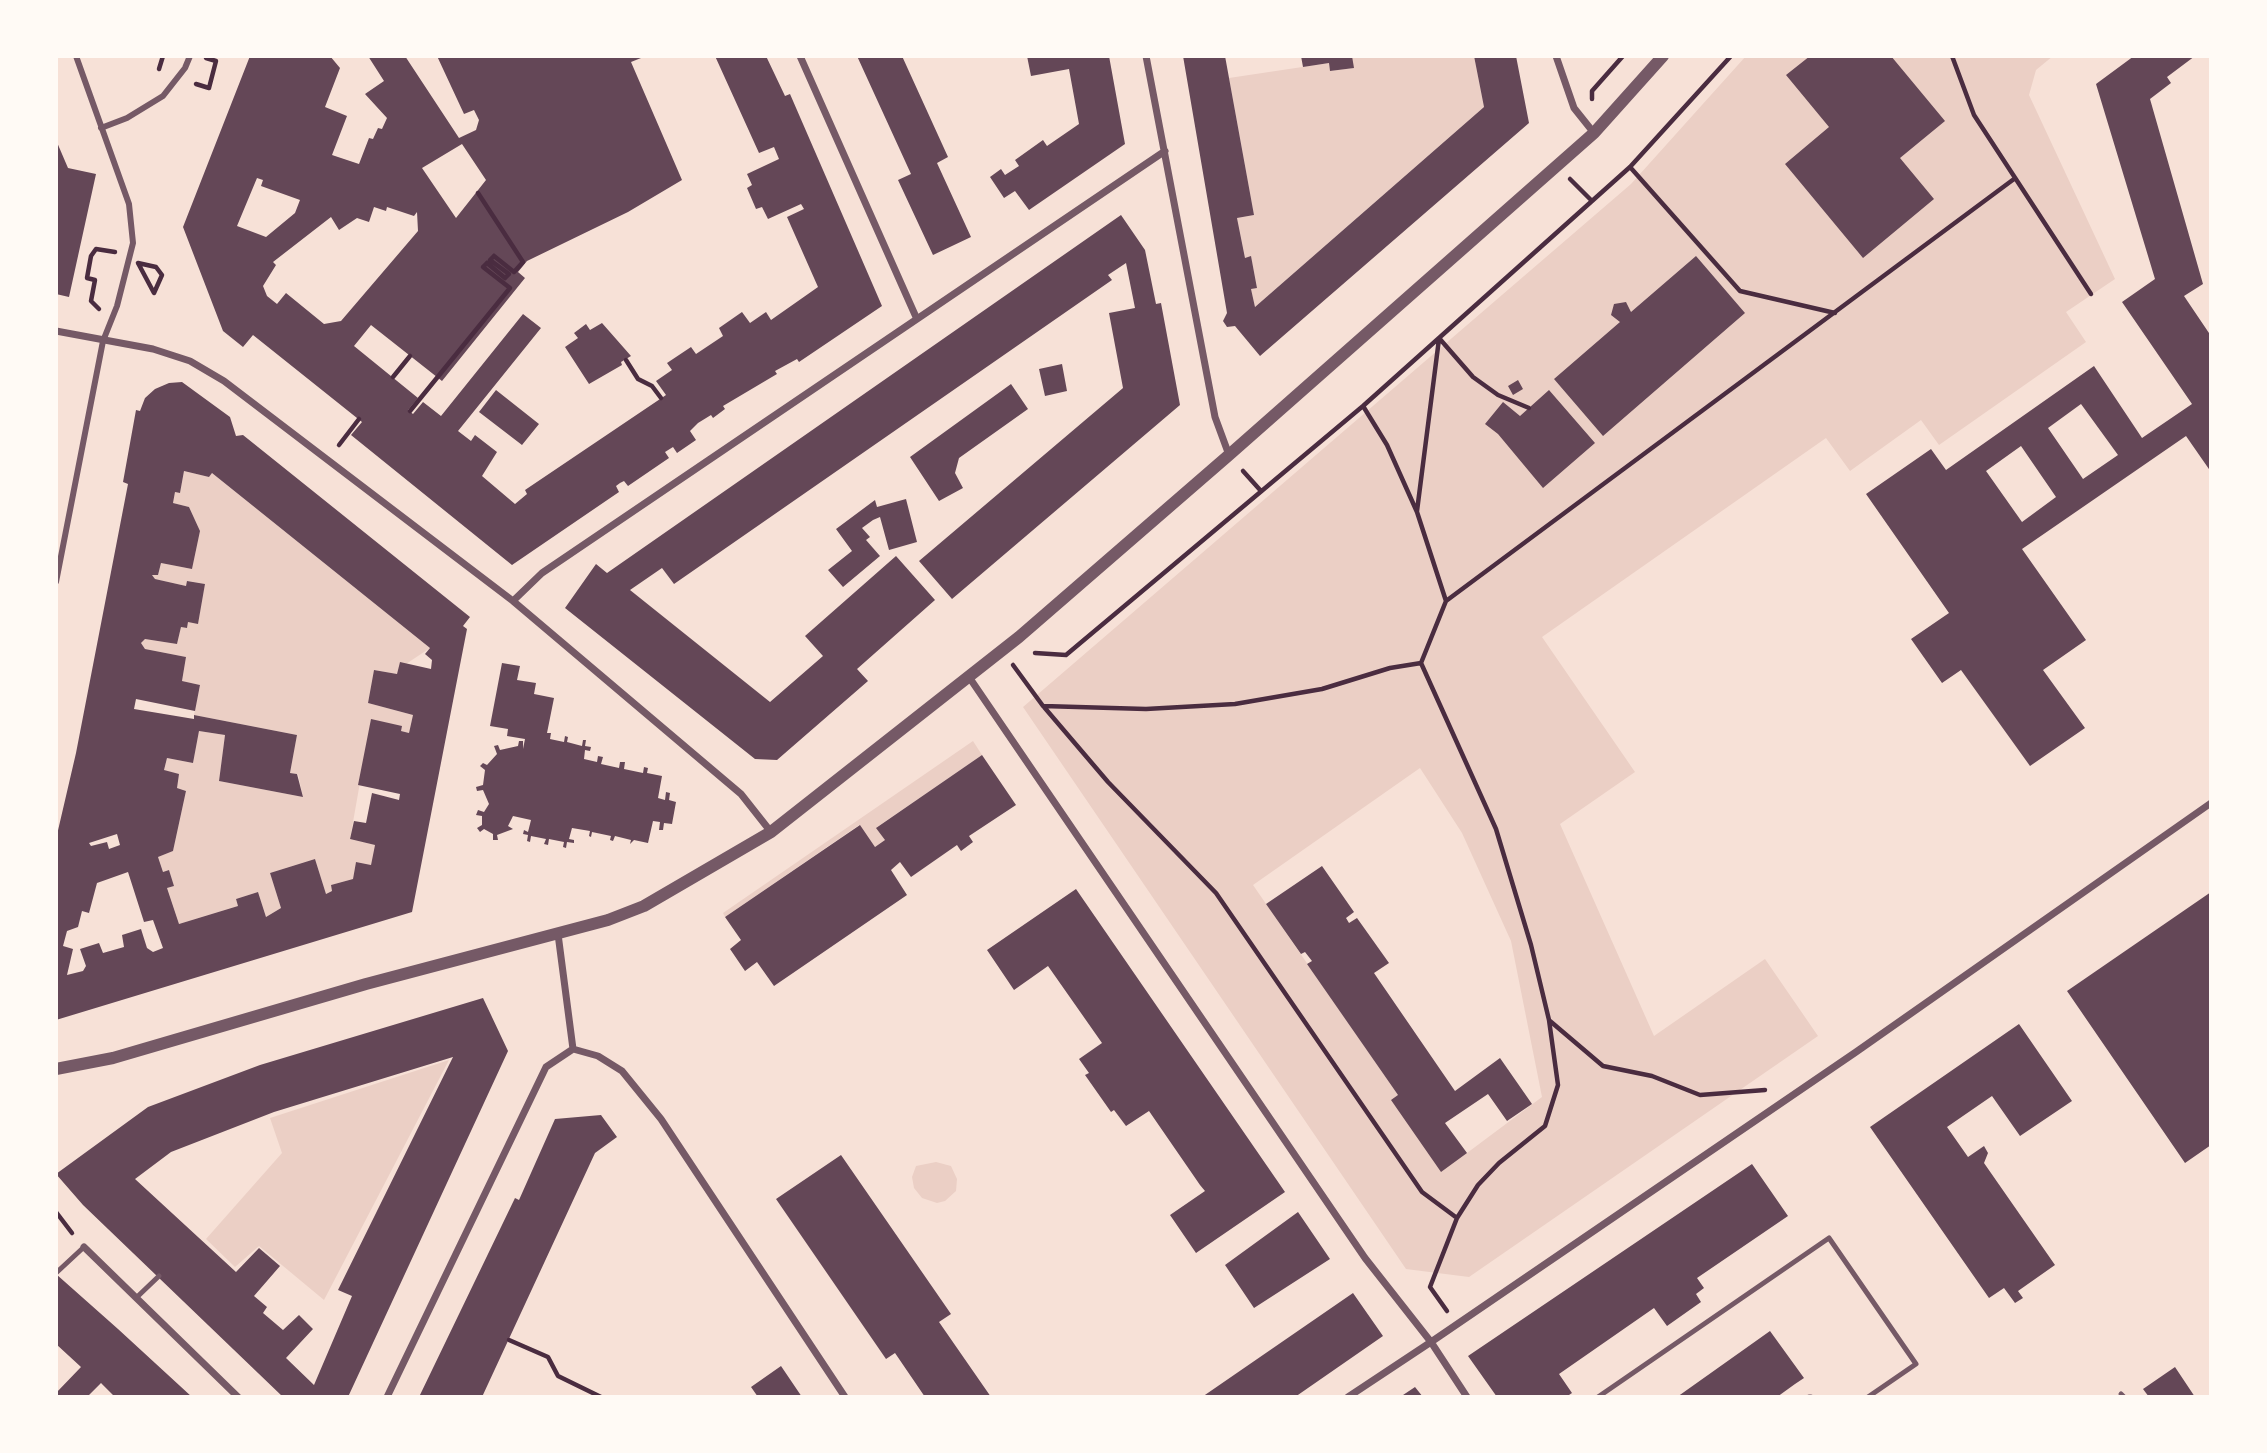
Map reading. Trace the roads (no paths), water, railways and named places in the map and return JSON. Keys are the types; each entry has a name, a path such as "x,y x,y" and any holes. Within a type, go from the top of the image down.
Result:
{"street":[{"path":"56,582 103,341 113,316 133,243 129,204 76,56"},
{"path":"101,128 127,118 163,96 186,68 190,56"},
{"path":"800,56 916,317"},
{"path":"1146,56 1215,417 1229,455"},
{"path":"1556,56 1574,108 1594,133"},
{"path":"56,1069 113,1058 366,984 558,934 644,906 771,832 1002,650 1229,455 1594,133 1663,56"},
{"path":"513,601 542,573 916,317 1165,151"},
{"path":"56,331 153,349 190,361 224,381 513,601 741,794 771,832"},
{"path":"969,677 1365,1258 1431,1342 1467,1397"},
{"path":"1348,1397 1458,1326 2211,803"},
{"path":"558,934 573,1049"},
{"path":"387,1397 546,1067 573,1049 598,1055 622,1071 661,1119 845,1397"},
{"path":"84,1248 238,1397"}],"lane":[{"path":"1598,1397 1829,1238 1916,1364 1868,1397"},
{"path":"56,1273 84,1248"},
{"path":"136,1298 159,1276"}]}
